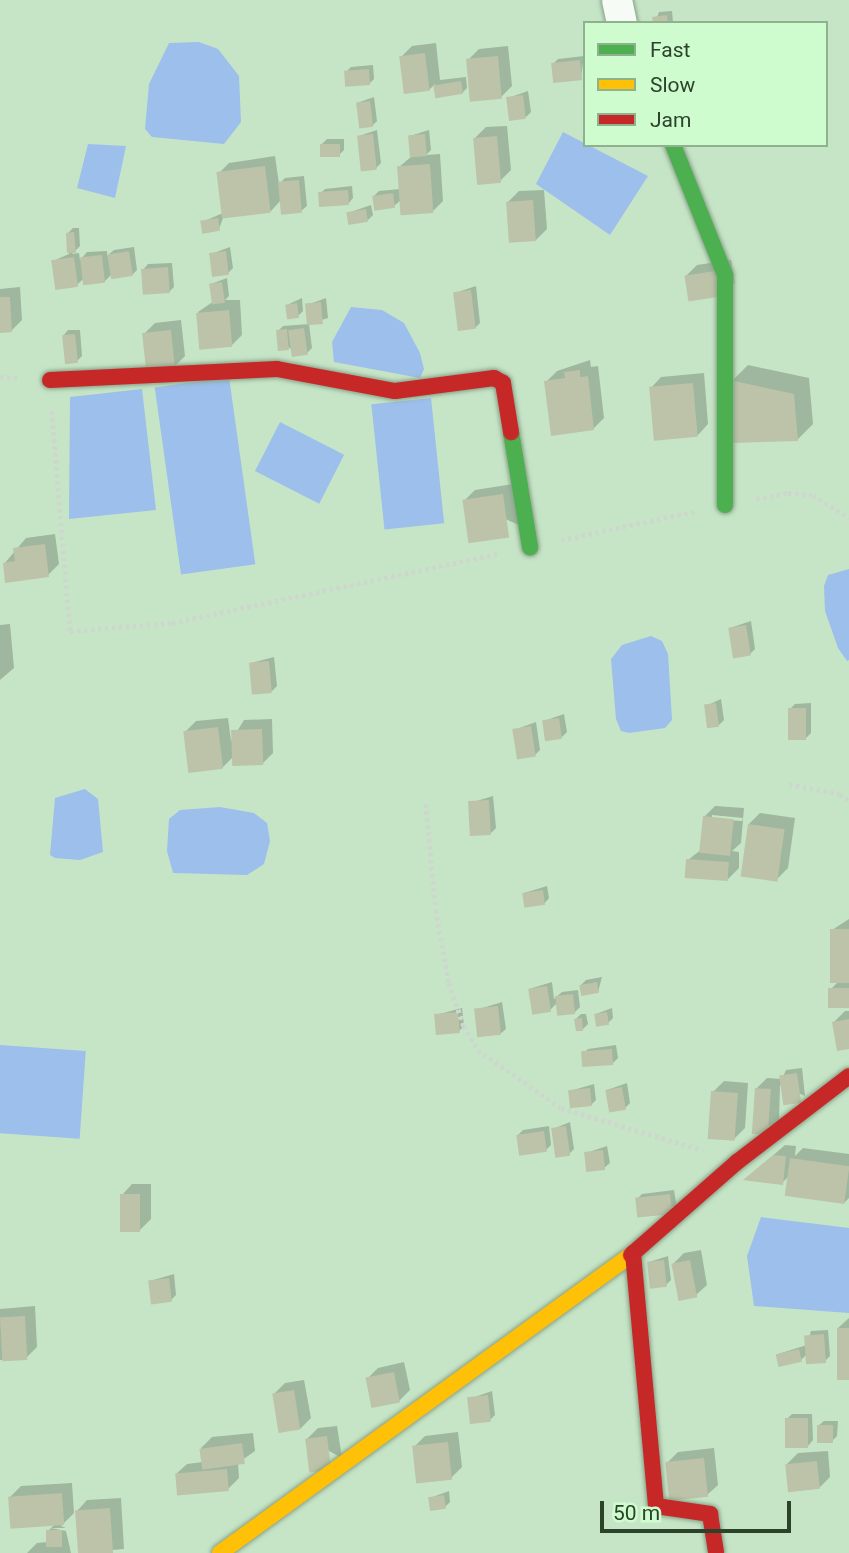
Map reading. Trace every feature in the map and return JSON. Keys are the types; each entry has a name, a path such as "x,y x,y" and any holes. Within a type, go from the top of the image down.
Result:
{"street":[{"path":"617,0 622,21"},
{"path":"674,147 725,275 725,505"},
{"path":"50,380 277,369 395,391 494,378 503,383 530,547"},
{"path":"220,1553 633,1253 737,1162 849,1076"},
{"path":"633,1253 656,1506 710,1514 716,1553"}],"path":[{"path":"0,377 50,380 70,631 172,623 788,493 813,495 849,518"},
{"path":"789,784 840,794 849,801"},
{"path":"426,804 436,910 449,983 464,1026 478,1050 561,1108 737,1162"}],"water":[{"path":"199,42 218,49 239,76 241,122 224,144 152,137 145,129 149,84 169,43"},
{"path":"563,132 583,142 583,147 592,147 648,176 610,235 536,184"},
{"path":"88,144 126,146 115,198 77,188"},
{"path":"351,307 382,310 404,323 420,353 424,369 420,378 334,362 332,342"},
{"path":"229,377 255,564 181,575 155,387"},
{"path":"142,389 156,510 69,519 70,397"},
{"path":"431,398 444,523 384,530 371,404"},
{"path":"280,422 344,455 319,504 255,471"},
{"path":"849,569 847,661 838,648 825,611 824,586 828,575"},
{"path":"651,636 662,641 668,654 672,720 665,728 629,733 621,731 616,719 611,659 622,645"},
{"path":"85,789 98,799 103,852 80,860 55,858 50,855 55,798"},
{"path":"220,807 254,813 267,823 270,841 264,864 247,875 173,873 167,851 169,819 180,810"},
{"path":"0,1045 86,1051 80,1139 0,1133"},
{"path":"761,1217 849,1228 849,1313 754,1306 747,1256"}],"building":[{"path":"667,15 668,21 653,21 652,17"},
{"path":"425,53 430,91 404,94 399,56"},
{"path":"498,56 502,99 470,102 466,59"},
{"path":"580,60 582,80 553,83 551,63"},
{"path":"369,69 370,85 345,87 344,71"},
{"path":"461,81 463,94 435,98 433,85"},
{"path":"523,95 526,119 509,121 506,97"},
{"path":"370,101 373,127 359,129 356,103"},
{"path":"373,134 377,170 361,171 357,136"},
{"path":"425,134 427,156 410,157 408,135"},
{"path":"497,136 501,183 477,185 473,138"},
{"path":"320,144 340,144 340,157 320,157"},
{"path":"430,164 433,213 400,215 397,166"},
{"path":"265,166 271,213 222,219 216,172"},
{"path":"299,180 302,213 281,215 278,182"},
{"path":"348,190 349,205 319,207 318,192"},
{"path":"393,193 395,208 374,211 372,196"},
{"path":"533,200 536,241 509,243 506,202"},
{"path":"366,209 368,222 348,225 346,212"},
{"path":"218,218 220,231 202,234 200,221"},
{"path":"74,232 76,253 67,253 66,233"},
{"path":"129,251 133,276 111,279 107,254"},
{"path":"226,251 229,275 212,277 209,253"},
{"path":"102,255 105,283 83,285 80,257"},
{"path":"74,257 78,287 55,290 51,260"},
{"path":"168,267 170,293 143,295 141,269"},
{"path":"721,270 725,296 689,301 684,276"},
{"path":"222,282 225,303 212,305 209,284"},
{"path":"471,290 476,329 458,331 453,292"},
{"path":"0,297 10,297 12,332 0,333"},
{"path":"321,302 323,324 307,325 305,303"},
{"path":"297,303 299,318 287,320 285,305"},
{"path":"229,310 232,347 199,350 196,313"},
{"path":"304,328 308,355 292,357 288,330"},
{"path":"287,329 289,350 278,351 276,330"},
{"path":"171,330 175,368 146,371 142,333"},
{"path":"75,334 78,363 65,364 62,335"},
{"path":"580,370 580,377 588,376 594,430 551,436 544,381 565,378 564,372"},
{"path":"730,380 794,394 798,441 732,443"},
{"path":"693,383 698,437 654,441 649,387"},
{"path":"503,494 509,538 469,543 462,500"},
{"path":"45,544 49,577 5,583 3,563 15,561 13,548"},
{"path":"746,625 751,656 733,658 728,628"},
{"path":"269,661 272,693 252,695 249,663"},
{"path":"716,703 719,727 707,728 704,704"},
{"path":"788,708 806,708 806,740 788,740"},
{"path":"559,718 562,739 545,741 542,720"},
{"path":"531,726 536,757 517,760 512,729"},
{"path":"218,727 223,769 188,773 183,731"},
{"path":"262,729 263,765 232,766 231,730"},
{"path":"489,800 491,835 470,836 468,801"},
{"path":"703,816 734,819 730,856 699,853"},
{"path":"748,824 785,829 777,882 741,876"},
{"path":"686,859 729,862 728,881 685,878"},
{"path":"543,890 545,905 524,908 522,893"},
{"path":"830,929 849,929 849,983 830,983"},
{"path":"597,982 599,993 581,996 579,985"},
{"path":"547,986 551,1012 532,1015 528,989"},
{"path":"828,988 849,988 849,1008 828,1008"},
{"path":"573,994 575,1014 557,1016 555,996"},
{"path":"498,1006 501,1035 477,1037 474,1009"},
{"path":"458,1012 460,1033 436,1035 434,1014"},
{"path":"607,1012 609,1025 596,1027 594,1014"},
{"path":"582,1018 583,1031 576,1031 574,1019"},
{"path":"849,1019 849,1049 837,1051 832,1022"},
{"path":"612,1049 613,1065 582,1067 581,1051"},
{"path":"797,1073 801,1103 783,1105 779,1076"},
{"path":"622,1087 626,1110 609,1113 605,1090"},
{"path":"590,1088 592,1106 570,1108 568,1090"},
{"path":"755,1088 771,1089 768,1135 752,1134"},
{"path":"711,1091 738,1093 735,1141 708,1139"},
{"path":"566,1126 570,1156 555,1158 551,1128"},
{"path":"544,1131 547,1152 519,1156 516,1135"},
{"path":"603,1150 605,1170 586,1172 584,1152"},
{"path":"773,1155 786,1156 783,1185 743,1180"},
{"path":"790,1158 849,1166 844,1204 785,1196"},
{"path":"120,1194 140,1194 140,1232 120,1232"},
{"path":"670,1194 672,1214 637,1218 635,1198"},
{"path":"664,1260 667,1287 650,1289 647,1262"},
{"path":"690,1260 697,1297 679,1301 671,1264"},
{"path":"169,1278 172,1302 151,1304 148,1281"},
{"path":"25,1316 27,1360 2,1361 0,1317"},
{"path":"837,1328 849,1328 849,1380 837,1380"},
{"path":"824,1334 826,1363 806,1364 804,1335"},
{"path":"799,1349 802,1362 779,1367 776,1354"},
{"path":"394,1372 400,1402 371,1408 366,1378"},
{"path":"294,1390 300,1430 279,1433 272,1393"},
{"path":"488,1395 491,1422 470,1424 467,1397"},
{"path":"785,1418 808,1418 808,1448 785,1448"},
{"path":"817,1425 833,1425 833,1443 817,1443"},
{"path":"327,1436 331,1470 309,1472 305,1439"},
{"path":"448,1442 452,1480 416,1484 412,1446"},
{"path":"242,1443 245,1464 202,1470 199,1449"},
{"path":"704,1458 708,1497 669,1501 665,1462"},
{"path":"817,1461 820,1489 788,1492 785,1464"},
{"path":"227,1469 229,1491 177,1495 175,1474"},
{"path":"62,1493 64,1525 10,1529 8,1497"},
{"path":"444,1495 446,1509 430,1511 428,1497"},
{"path":"110,1508 113,1553 78,1553 75,1510"},
{"path":"46,1530 62,1530 62,1547 46,1547"}],"traffic: fast":[{"path":"674,147 725,275 725,505"},
{"path":"511,432 530,547"}],"traffic: slow":[{"path":"220,1553 631,1255"}],"traffic: jam":[{"path":"50,380 277,369 395,391 494,378 503,383 511,432"},
{"path":"631,1255 737,1162 849,1076"},
{"path":"633,1253 656,1506 710,1514 716,1553"}]}
